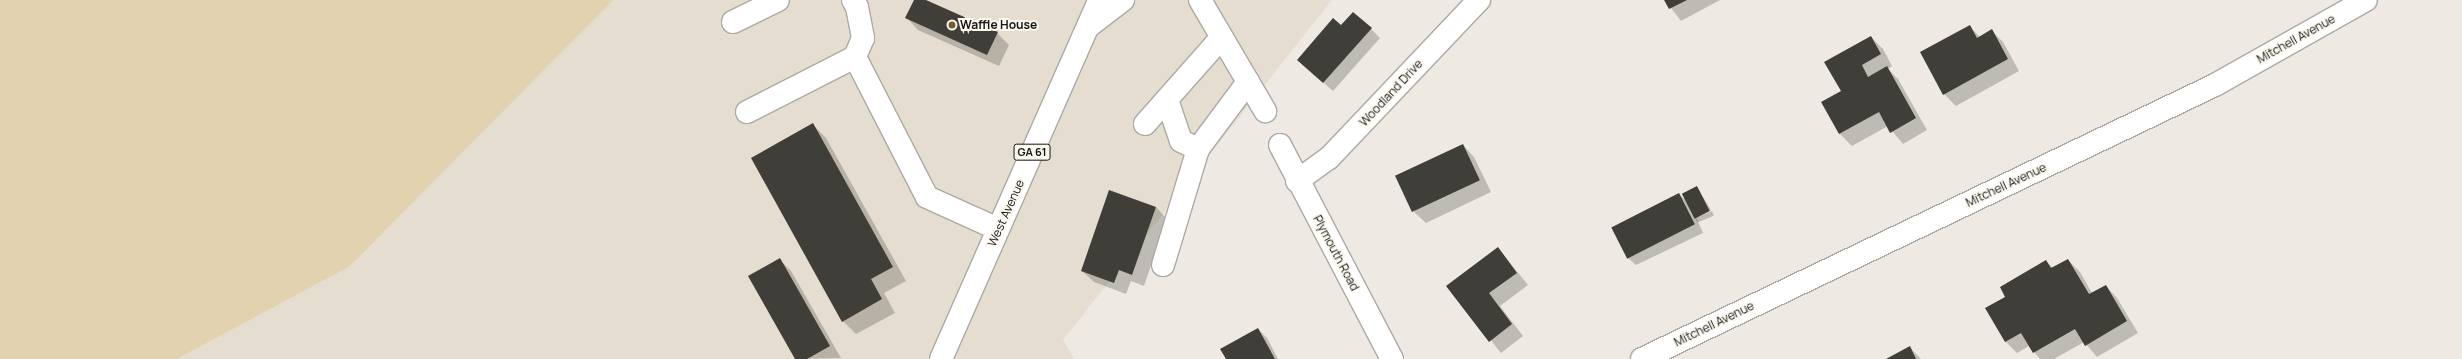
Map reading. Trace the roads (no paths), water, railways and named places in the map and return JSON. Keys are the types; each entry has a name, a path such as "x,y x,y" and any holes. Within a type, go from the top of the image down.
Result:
{"street":[{"path":"733,22 778,0"},
{"path":"747,112 855,57 863,38 857,7 853,0"},
{"name":"West Avenue","path":"941,359 1099,0"},
{"path":"1086,28 1123,0"},
{"path":"1200,0 1265,111"},
{"name":"Woodland Drive","path":"1297,181 1329,158 1479,0"},
{"name":"Mitchell Avenue","path":"1642,359 2215,85 2366,0"},
{"path":"1145,124 1222,38"},
{"path":"855,57 927,197 998,229"},
{"path":"1163,265 1198,149 1248,82"},
{"path":"1166,100 1181,141 1198,149"},
{"name":"Plymouth Road","path":"1280,145 1297,181 1392,359"}],"place":[{"name":"Waffle House","path":"952,25"}]}
